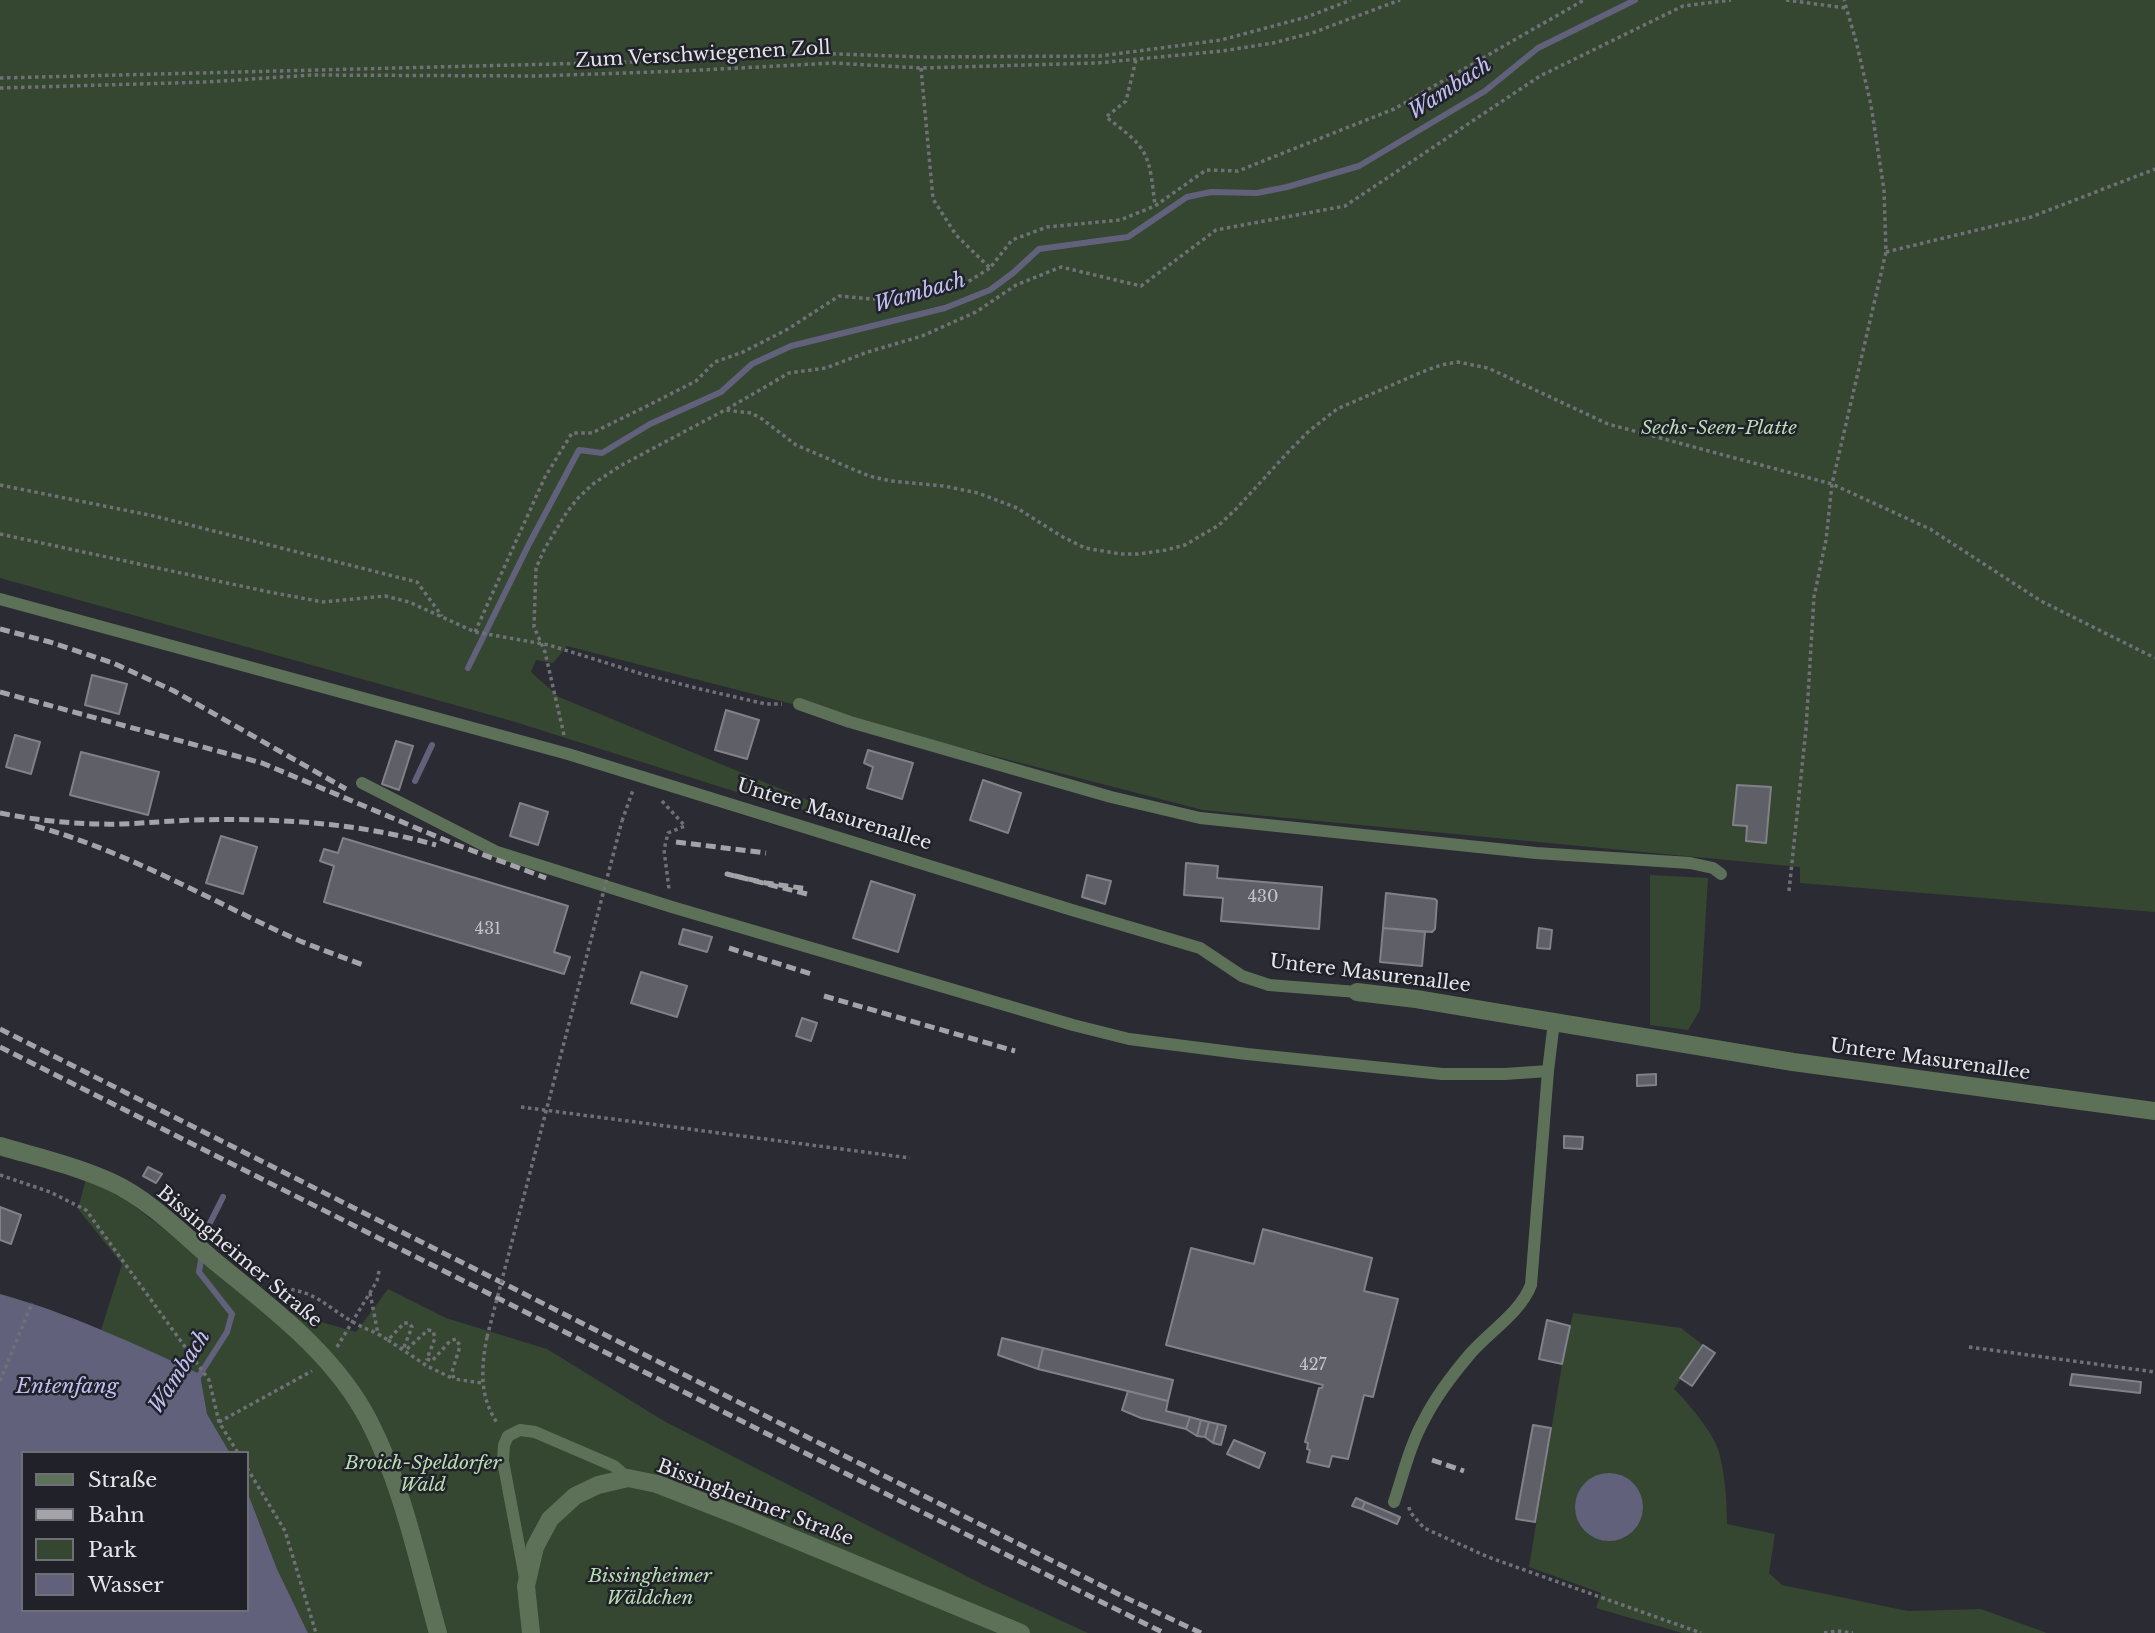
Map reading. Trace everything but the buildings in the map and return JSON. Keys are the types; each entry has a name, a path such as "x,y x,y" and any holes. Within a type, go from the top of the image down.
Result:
{"street":[{"name":"Untere Masurenallee","path":"1357,992 1416,999 1793,1062 2155,1111"},
{"name":"Bissingheimer Straße","path":"0,1146 113,1182 152,1208 265,1300 328,1362 353,1394 385,1454 399,1493 438,1633"},
{"name":"Bissingheimer Straße","path":"531,1633 526,1586 535,1547 550,1519 575,1496 598,1485 628,1478 657,1484 739,1516 1021,1633"}],"lane":[{"name":"Untere Masurenallee","path":"0,599 568,754 1200,948 1241,976 1269,985 1357,992"},
{"path":"799,704 862,726 1111,797 1200,818 1536,853 1690,863 1713,868 1721,874"},
{"path":"362,783 497,852 672,907 1129,1039 1442,1074 1548,1071"},
{"path":"1394,1502 1413,1445 1434,1401 1471,1353 1524,1299 1531,1285 1554,1022"},
{"path":"526,1586 503,1461 504,1445 509,1436 520,1430 535,1432 614,1466 628,1478"}],"path":[{"path":"0,78 634,62 784,52 922,57 1100,55 1221,40 1307,17 1351,0"},
{"name":"Zum Verschwiegenen Zoll","path":"0,88 196,82 311,75 536,76 833,63 921,68 1136,60 1273,43 1312,33 1400,0"},
{"path":"475,632 545,477 572,433 592,433 648,406 695,381 715,362 743,352 839,296 872,299 932,293 966,284 990,268 1012,240 1047,227 1120,220 1155,206 1206,170 1238,172 1394,109 1584,0"},
{"path":"568,754 545,652 534,627 536,568 555,530 573,505 593,484 620,466 789,373 826,368 922,336 976,312 1016,285 1061,267 1141,286 1216,230 1345,206 1540,76 1683,6 1731,0"},
{"path":"1786,0 1846,8"},
{"path":"1789,891 1806,729 1814,597 1826,540 1832,484 1886,252 1884,190 1871,105 1844,0"},
{"path":"1136,60 1126,101 1106,117 1133,137 1145,151 1151,170 1155,206"},
{"path":"921,68 933,199 956,235 990,268"},
{"path":"1886,252 2031,217 2155,169"},
{"path":"725,410 751,413 796,445 869,476 978,493 1017,508 1078,545 1099,552 1121,554 1166,550 1185,545 1219,525 1309,430 1337,409 1441,365 1458,362 1472,364 1495,371 1608,424 1832,484 1930,529 2041,601 2155,658"},
{"path":"0,485 154,516 416,582 443,618"},
{"path":"0,534 323,602 385,596 409,602 475,632 499,638 539,642 642,674 730,697 766,704 799,704"},
{"path":"509,1436 489,1410 482,1383 487,1338 621,821 638,776"},
{"path":"660,799 685,826 668,834 664,850 672,907"},
{"path":"521,1107 910,1158"},
{"path":"0,1175 50,1192 86,1210 209,1380 219,1422 237,1451"},
{"path":"219,1422 328,1362 377,1281 379,1271"},
{"path":"265,1300 283,1288 299,1290 323,1300 352,1322 378,1334 427,1366 454,1379 482,1383"},
{"path":"370,1293 378,1334"},
{"path":"0,1381 32,1303"},
{"path":"388,1340 404,1323 409,1323 412,1327 404,1347 407,1349 428,1330 433,1331 435,1338 427,1359 432,1361 450,1341 456,1339 460,1346 452,1372 454,1379"},
{"path":"1969,1347 2155,1373"},
{"path":"248,1470 285,1531 316,1633"},
{"path":"1409,1505 1410,1512 1424,1528 1488,1557 1702,1633"},
{"path":"1824,1633 1853,1633"}],"green space":[{"name":"Sechs-Seen-Platte","path":"0,0 2155,0 2155,912 1800,883 1800,867 1203,810 567,646 553,663 536,660 531,672 559,697 846,816 784,807 512,721 0,578"},
{"path":"1650,875 1708,878 1700,1010 1688,1030 1650,1025"},
{"name":"Broich-Speldorfer Wald","path":"86,1179 128,1201 189,1249 290,1313 356,1332 388,1289 446,1318 547,1349 664,1421 984,1585 1088,1633 308,1633 277,1569 248,1494 248,1451 229,1451 207,1414 200,1374 101,1330 122,1264 78,1209"},
{"path":"1573,1313 1681,1328 1703,1345 1674,1389 1700,1419 1716,1445 1724,1479 1727,1524 1775,1534 1769,1573 1782,1585 1908,1611 1981,1609 2047,1633 1682,1633 1596,1608 1601,1593 1529,1567 1562,1364"}],"water":[{"name":"Entenfang","path":"0,1294 76,1320 200,1374 207,1414 229,1451 21,1451 21,1612 248,1612 248,1494 277,1569 308,1633 0,1633"},
{"path":"1609,1473 1622,1475 1633,1483 1641,1494 1641,1520 1633,1531 1622,1539 1609,1541 1596,1539 1585,1531 1577,1520 1575,1507 1577,1494 1585,1483 1596,1475"}],"waterway":[{"name":"Wambach","path":"468,668 579,450 602,453 650,424 721,392 752,364 791,346 945,308 990,290 1039,249 1128,237 1187,197 1211,192 1257,193 1359,166 1485,91 1538,48 1635,0"},
{"name":"Wambach","path":"415,781 432,745"},
{"name":"Wambach","path":"197,1379 227,1332 232,1314 199,1272 206,1231 223,1197"}],"railway":[{"path":"0,629 113,663 174,691 346,789"},
{"path":"0,692 262,763 452,843 546,878"},
{"path":"0,813 91,824 192,820 315,823 376,831 436,845"},
{"path":"35,826 69,836 134,862 293,938 363,965"},
{"path":"676,842 766,853"},
{"path":"807,894 727,874 808,889"},
{"path":"729,948 814,975"},
{"path":"824,996 1015,1051"},
{"path":"0,1029 1120,1595 1201,1633"},
{"path":"0,1047 1164,1633"},
{"path":"1432,1460 1464,1471"}],"park label":[{"name":"Bissingheimer Wäldchen","path":"650,1588"}]}
